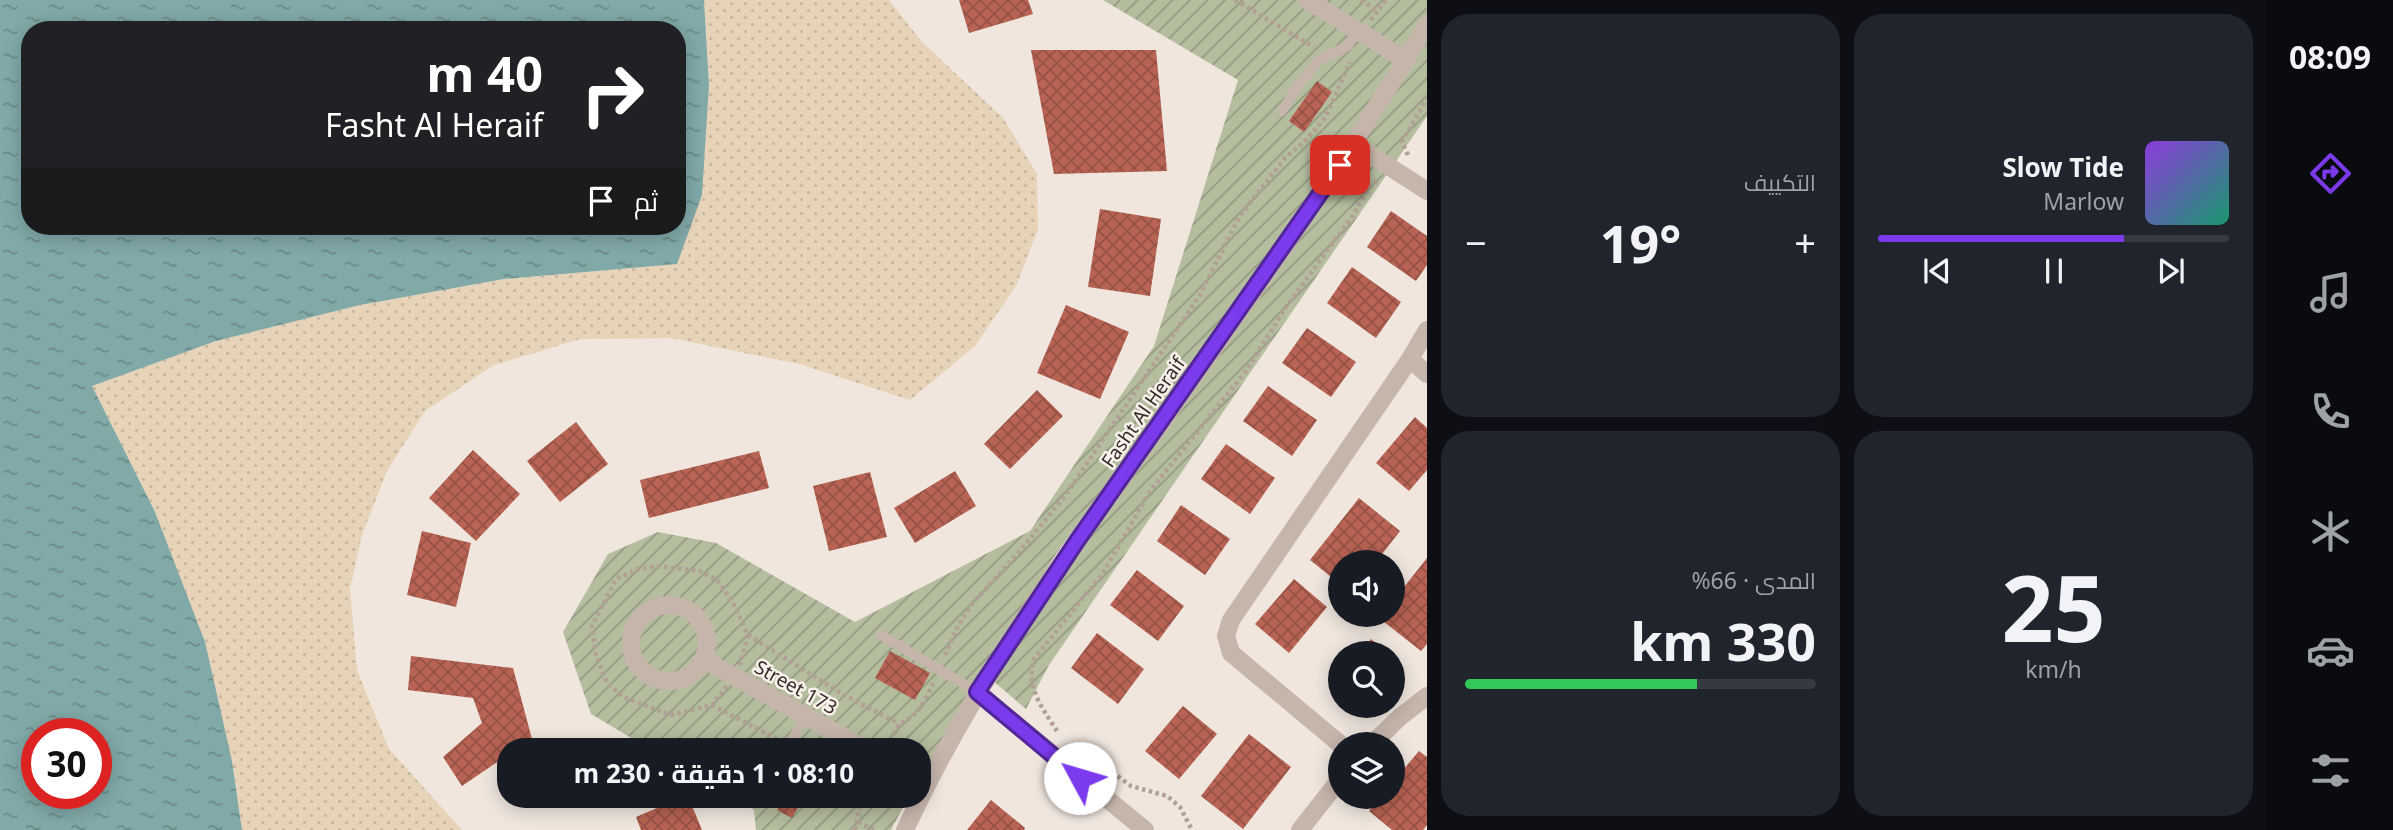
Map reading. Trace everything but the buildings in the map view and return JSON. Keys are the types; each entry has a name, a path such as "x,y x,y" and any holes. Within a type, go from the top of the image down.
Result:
{"street":[{"path":"1307,0 1406,60"},
{"name":"Fasht Al Heraif","path":"931,769 977,692 1077,541 1354,144 1427,25"},
{"path":"1354,144 1427,191"},
{"path":"1328,734 1231,653 1226,636 1231,620 1410,359 1427,330"},
{"path":"1410,359 1427,374"},
{"path":"671,604 685,608 698,618 704,627 707,649 704,660 698,670 678,681 666,682 645,675 632,654 633,629 646,613 653,609 671,604"},
{"name":"Street 173","path":"704,660 845,738"},
{"path":"977,692 1144,830"},
{"path":"1384,732 1427,696"},
{"path":"1300,830 1328,794"},
{"name":"Fasht Al Heraif","path":"905,830 913,808"}],"lane":[{"path":"1282,111 1319,60 1348,46 1360,32"},
{"path":"881,635 977,692"},
{"path":"793,738 805,716"}],"path":[{"path":"1235,0 1348,66"},
{"path":"1361,0 1377,10"},
{"path":"893,738 899,724 914,718 920,710 940,671 958,626 972,604 1065,496 1200,295 1239,217 1285,158 1306,140 1325,118 1360,32 1386,0"},
{"path":"1417,162 1407,154 1402,142 1427,98"},
{"path":"1059,733 1040,704 1031,682 1030,673 1034,659 1103,573 1150,491 1246,371 1286,307 1354,214 1369,188 1377,181 1384,182"},
{"path":"748,635 741,662 734,676 712,705 671,715 631,701 607,683 596,656 592,626 617,579 638,569 657,566 701,571 717,580 733,603 748,635 839,692 899,724"},
{"path":"712,705 770,738"},
{"path":"1079,748 1131,786 1167,796 1180,807 1192,830"},
{"path":"855,830 860,808"},
{"path":"858,822 874,830"}],"sand":[{"path":"704,0 889,0 922,42 1003,118 1037,174 1038,230 1016,286 975,346 910,400 799,364 671,338 580,339 492,366 425,411 387,471 362,535 350,588 357,670 389,749 462,830 242,830 232,761 155,512 91,386 216,341 360,305 504,279 677,264 682,235 686,235 686,214 709,85"}],"green space":[{"path":"1103,0 1427,0 1427,116 1049,665 1026,709 984,673 931,761 931,738 631,738 591,714 563,632 608,554 658,532 716,543 855,622 1030,531 1154,346 1238,80","holes":["1163,404 1163,405 998,653 1054,557"]},
{"path":"751,808 903,808 891,830 756,830 754,810"}],"water":[{"path":"0,0 704,0 709,85 702,195 677,264 504,279 360,305 216,341 92,386 155,512 205,642 232,761 242,830 0,830"}],"route":[{"path":"1080,778 977,692 1077,541 1340,165"}]}
